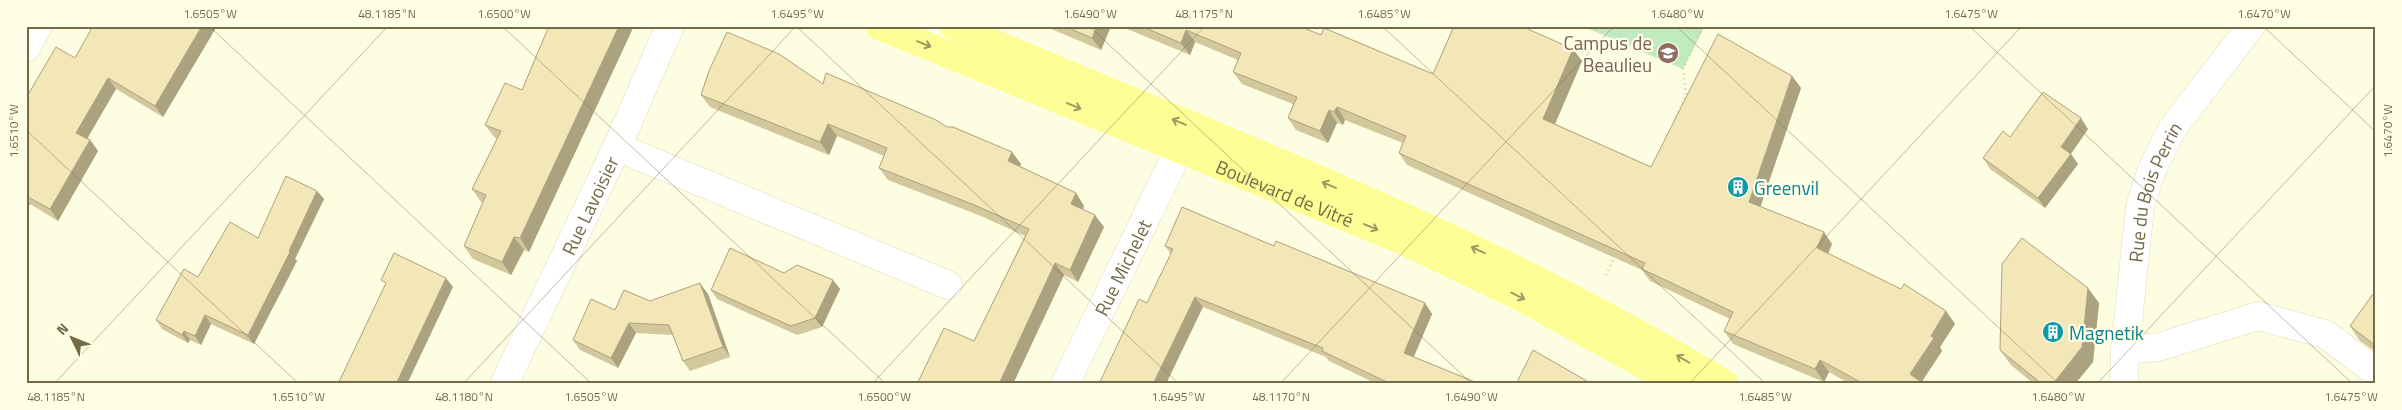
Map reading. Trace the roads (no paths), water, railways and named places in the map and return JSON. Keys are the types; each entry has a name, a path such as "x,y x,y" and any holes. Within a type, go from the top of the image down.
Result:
{"main road":[{"name":"Boulevard de Vitré","path":"879,26 1178,150 1306,200 1460,268 1532,303 1678,384"},
{"name":"Boulevard de Vitré","path":"954,26 1480,251 1583,303 1725,384"}],"street":[{"path":"26,48 38,26"},
{"name":"Rue Lavoisier","path":"504,384 617,147 670,26"},
{"name":"Rue du Bois Perrin","path":"2124,384 2125,350 2140,207 2151,172 2172,129 2251,26"},
{"path":"617,147 948,285"},
{"name":"Rue Michelet","path":"1065,384 1178,150"},
{"path":"2125,350 2160,347 2258,316 2325,334 2376,372"}],"place":[{"name":"Campus de Beaulieu","path":"1668,53"},
{"name":"Greenvil","path":"1738,187"},
{"name":"Magnetik","path":"2053,332"}]}
